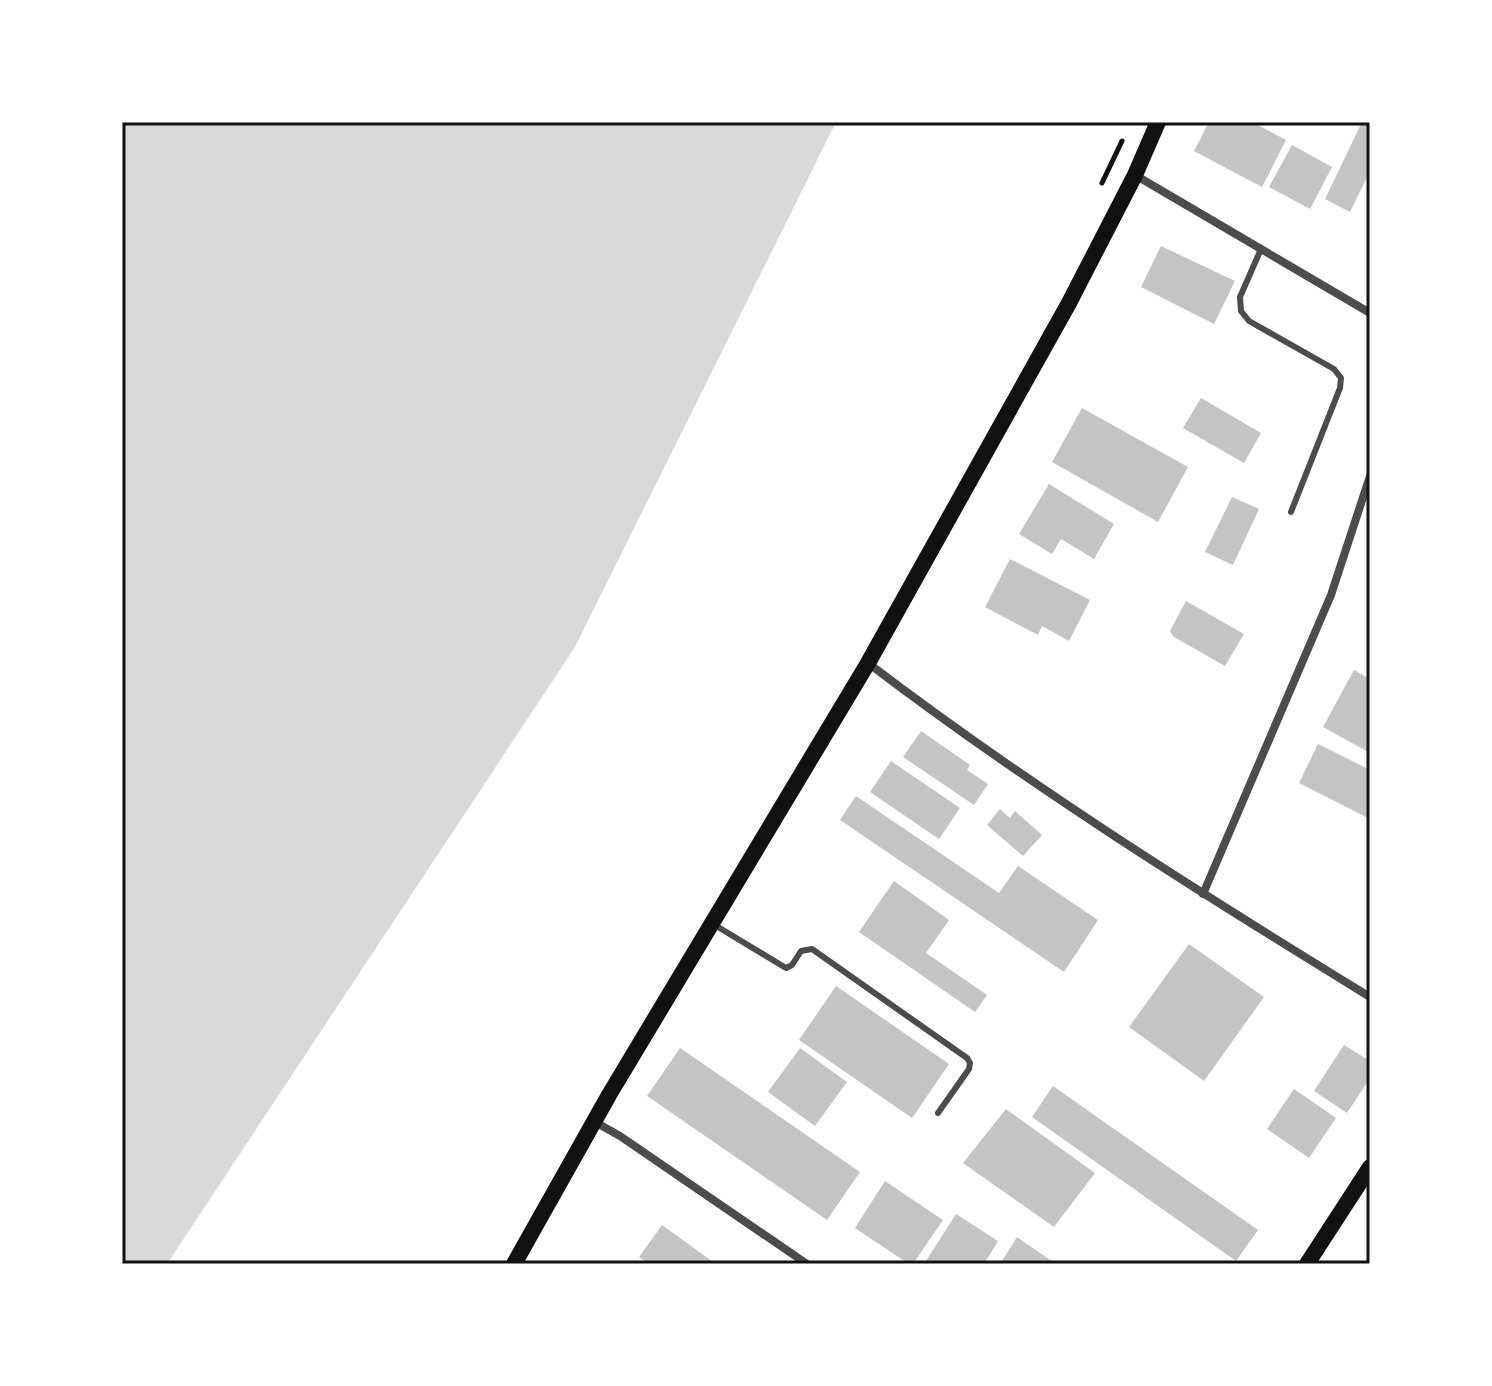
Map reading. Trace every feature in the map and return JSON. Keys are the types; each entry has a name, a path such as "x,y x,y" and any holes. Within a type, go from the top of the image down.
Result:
{"main road":[{"path":"514,1264 868,663 1060,320 1135,175 1158,122"},
{"path":"1307,1264 1370,1167"}],"street":[{"path":"1135,175 1370,313"},
{"path":"1203,894 1331,595 1370,476"},
{"path":"868,663 934,714 1203,894 1370,997"},
{"path":"595,1122 807,1264"}],"lane":[{"path":"1261,249 1240,297 1241,311 1249,321 1334,369 1341,378 1340,388 1291,512"},
{"path":"713,924 786,968 792,965 801,951 812,949 967,1058 969,1069 938,1113"}],"path":[{"path":"1098,193 1124,136"}],"shaded area":[{"path":"122,122 836,122 575,647 167,1264 122,1264"}],"building":[{"path":"1209,122 1252,122 1286,140 1262,187 1194,151"},
{"path":"1362,122 1370,122 1370,171 1350,212 1325,199"},
{"path":"1292,145 1332,167 1310,209 1269,187"},
{"path":"1161,246 1235,281 1214,324 1141,287"},
{"path":"1201,398 1261,433 1244,463 1183,428"},
{"path":"1082,408 1188,467 1158,522 1052,462"},
{"path":"1049,484 1114,524 1094,559 1061,539 1052,554 1019,534"},
{"path":"1232,497 1259,509 1233,565 1205,552"},
{"path":"1010,559 1090,600 1069,641 1042,626 1038,635 985,607"},
{"path":"1186,601 1244,634 1225,666 1174,637 1170,631"},
{"path":"1354,670 1370,679 1370,753 1323,727"},
{"path":"921,731 970,765 967,770 988,784 974,805 903,757"},
{"path":"1318,744 1370,770 1370,819 1299,783"},
{"path":"891,761 960,808 939,839 870,792"},
{"path":"856,796 999,893 1018,866 1098,920 1064,972 840,820"},
{"path":"1000,809 1010,818 1015,811 1042,835 1023,856 987,825"},
{"path":"894,881 949,920 926,953 987,995 975,1012 859,932"},
{"path":"1189,944 1264,997 1204,1081 1129,1027"},
{"path":"836,986 949,1064 912,1118 799,1040"},
{"path":"1344,1045 1370,1061 1370,1078 1347,1113 1314,1091"},
{"path":"680,1048 860,1172 827,1220 647,1096"},
{"path":"800,1048 847,1082 815,1126 768,1092"},
{"path":"1053,1086 1258,1230 1236,1261 1032,1117"},
{"path":"1294,1089 1336,1118 1309,1158 1267,1129"},
{"path":"1006,1109 1095,1173 1054,1227 963,1163"},
{"path":"885,1181 943,1220 913,1264 855,1228"},
{"path":"956,1214 998,1241 984,1264 924,1264"},
{"path":"662,1225 716,1264 649,1264 639,1257"},
{"path":"1017,1237 1056,1264 1000,1264"}]}
